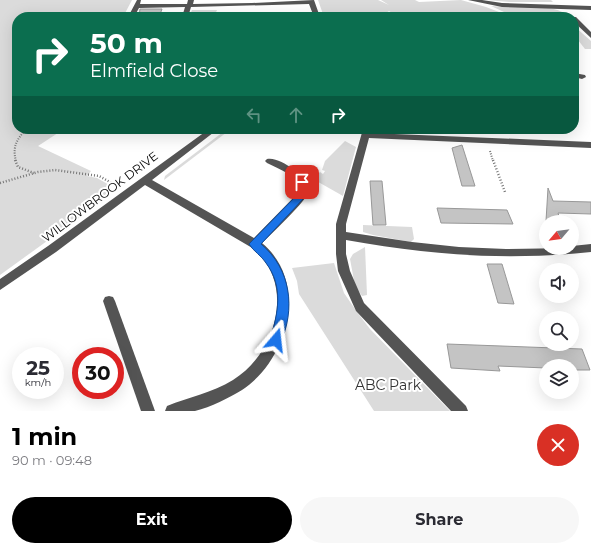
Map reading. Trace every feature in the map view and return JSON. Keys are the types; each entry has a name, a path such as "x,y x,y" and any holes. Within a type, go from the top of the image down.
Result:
{"street":[{"path":"133,12 140,0"},
{"path":"471,0 502,5 591,8"},
{"path":"556,0 567,12"},
{"path":"136,6 190,3 312,1 315,12"},
{"path":"579,25 591,36"},
{"name":"WILLOWBROOK DRIVE","path":"0,285 52,249 207,134"},
{"path":"366,134 343,215 341,235 344,272 360,307 461,411"},
{"path":"393,134 486,141 591,145"},
{"path":"254,244 301,196 302,182 298,176 270,161"},
{"path":"145,180 254,244 265,253 281,280 284,297 283,317 276,340 257,368 240,384 209,399 172,411"},
{"path":"341,235 426,249 473,253 530,253 591,248"},
{"path":"109,301 148,411"}],"path":[{"path":"23,134 16,142 13,157 18,167 35,173"},
{"path":"486,141 505,192"},
{"path":"0,183 35,173 55,170 99,176 119,187"}],"green space":[{"path":"0,0 132,0 126,12 12,12 12,134 56,134 38,146 91,171 87,176 97,178 111,186 111,191 81,213 83,215 0,275"},
{"path":"318,0 378,0 389,5 381,0 415,0 419,2 461,0 499,12 389,11 322,12"},
{"path":"486,0 551,0 553,2 510,2"},
{"path":"491,6 542,7 562,12 504,12"},
{"path":"192,10 217,10 216,12 191,12"},
{"path":"579,30 591,41 591,49 585,49 579,41"},
{"path":"220,134 224,134 164,180 165,176"},
{"path":"345,141 356,147 343,196 313,179 320,172 323,174 325,171 322,170 325,161"},
{"path":"363,225 412,227 414,239 411,242 373,235 363,232"},
{"path":"365,247 367,295 362,296 355,286 350,259 353,254"},
{"name":"ABC Park","path":"334,263 344,293 370,329 450,411 374,411 299,294 297,281 292,268"}],"building":[{"path":"140,9 162,9 161,12 140,12"},
{"path":"462,145 475,186 462,186 452,148"},
{"path":"370,181 382,181 386,225 373,225"},
{"path":"548,188 553,201 591,202 591,214 558,213 559,215 546,215"},
{"path":"437,208 507,210 513,224 441,223"},
{"path":"487,264 502,264 514,304 498,303"},
{"path":"447,344 539,347 539,351 579,351 579,349 582,349 590,370 579,370 579,359 539,359 539,368 498,366 500,371 451,368"}],"route":[{"path":"276,340 283,317 284,297 281,280 265,253 254,244 301,196 302,182"}]}
